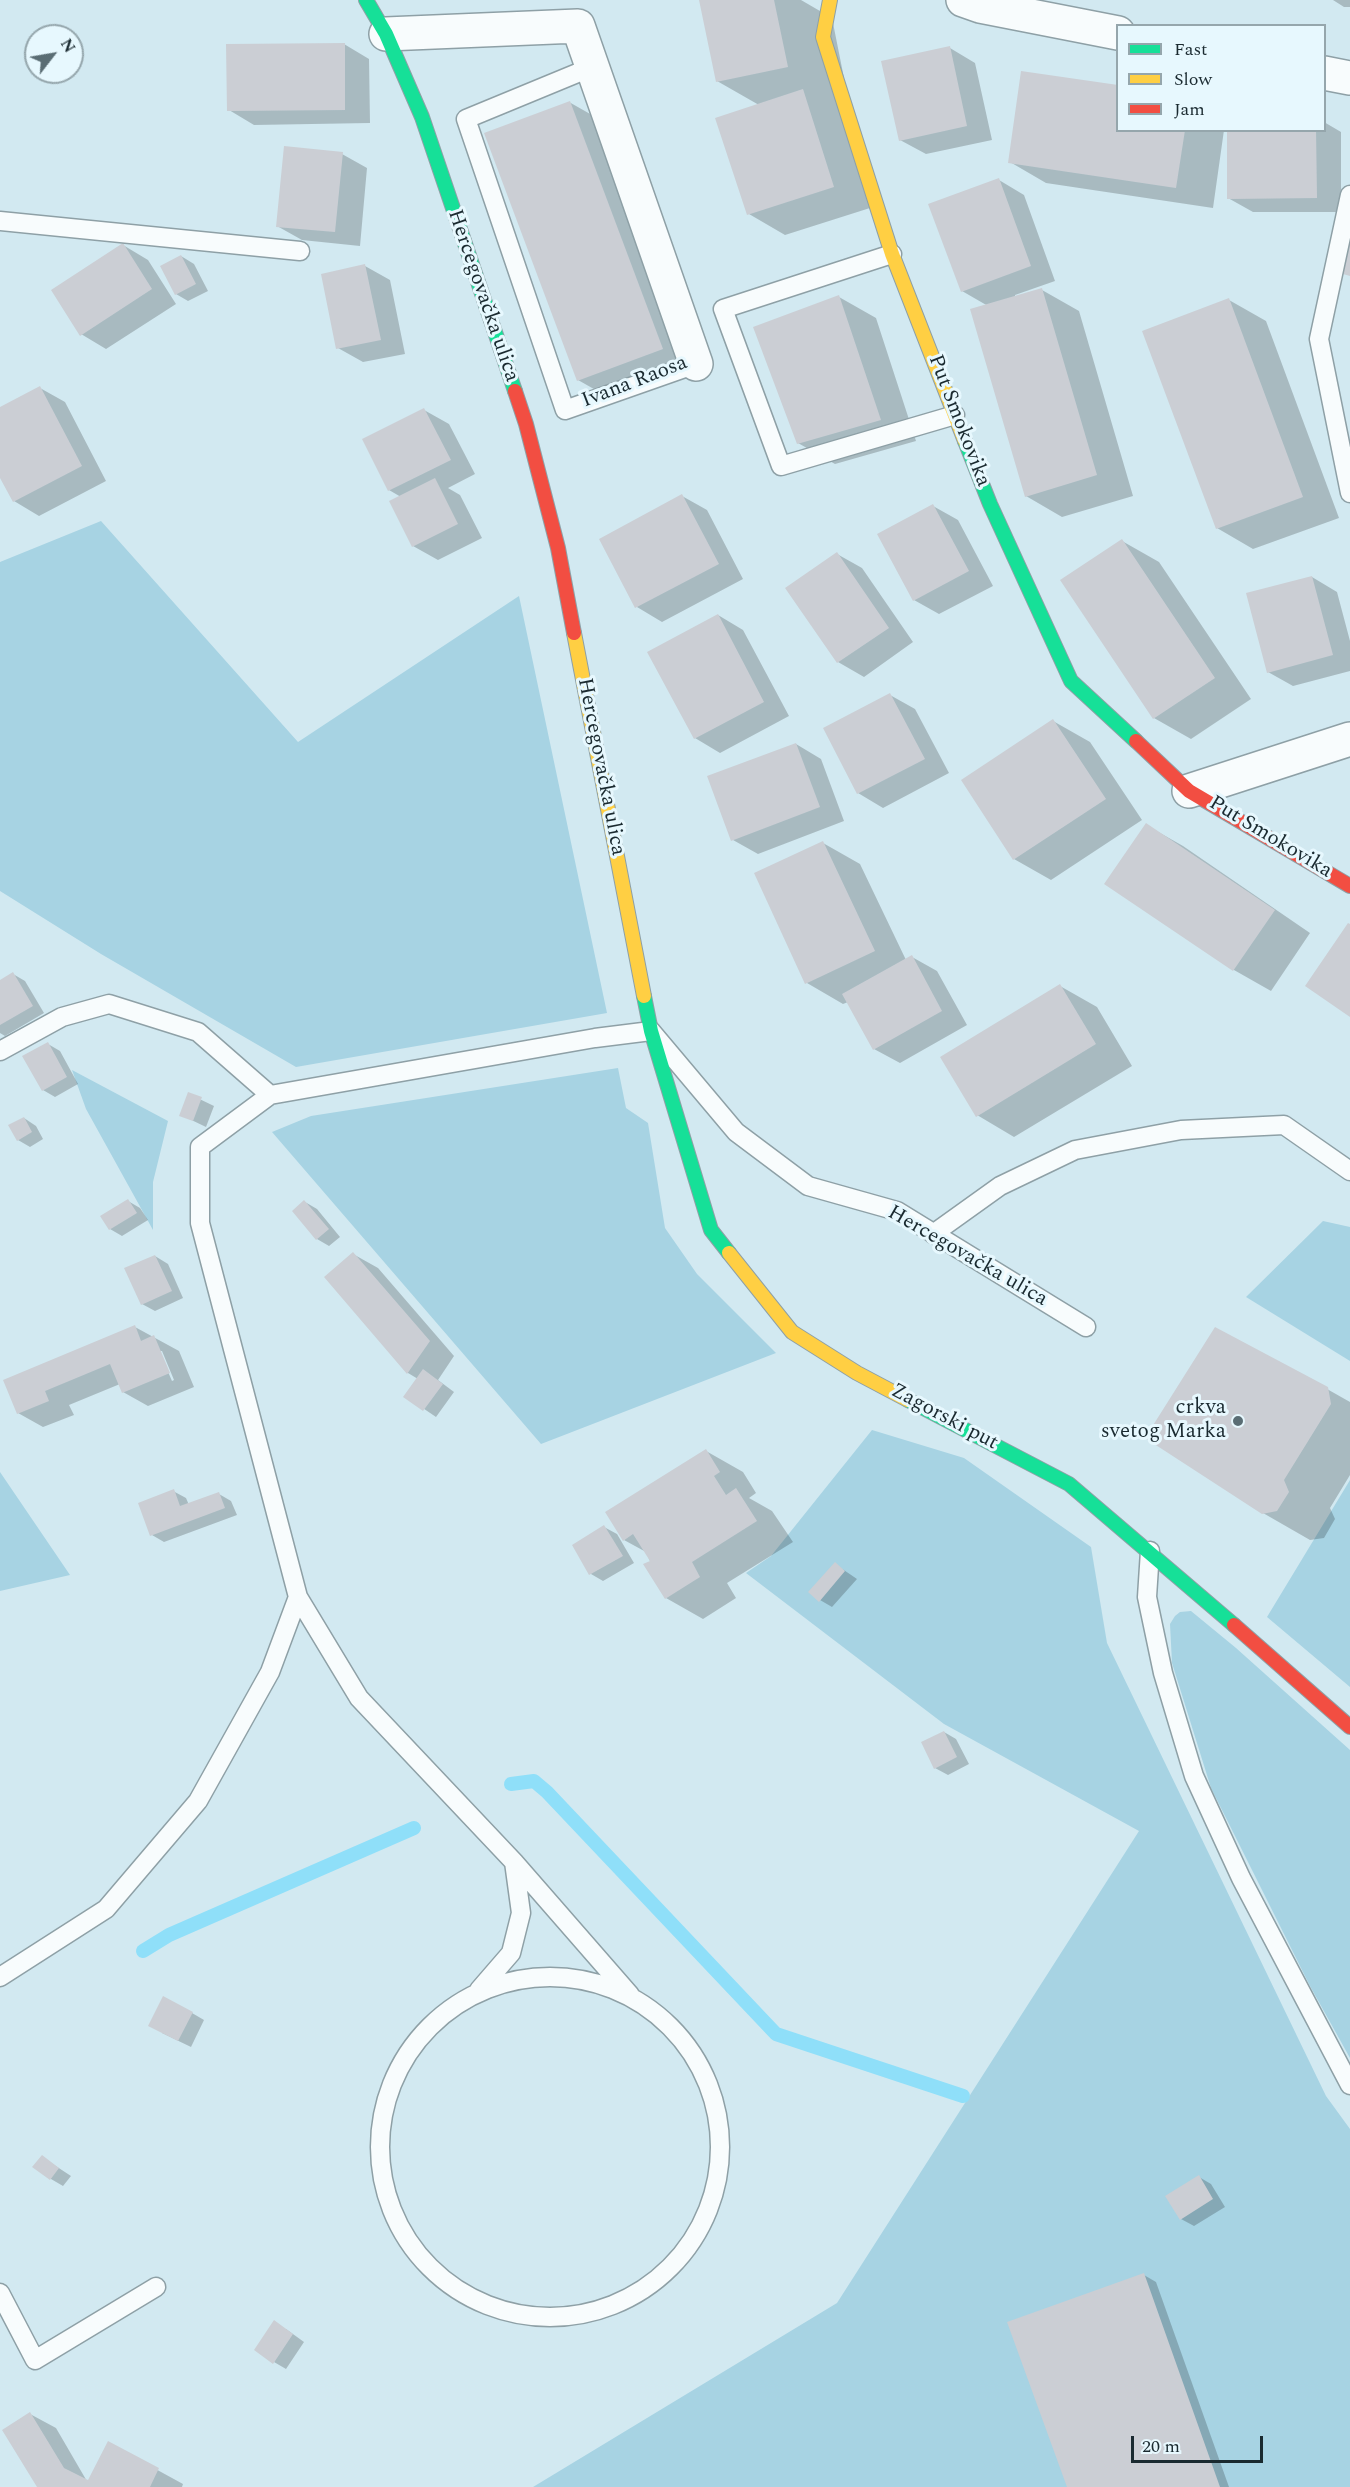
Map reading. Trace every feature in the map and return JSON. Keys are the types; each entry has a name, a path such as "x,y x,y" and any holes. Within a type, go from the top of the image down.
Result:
{"street":[{"name":"Hercegovačka ulica","path":"366,0 386,34 422,117 529,436 558,548 651,1031"},
{"name":"Put Smokovika","path":"830,0 823,37 892,254 990,504 1071,681 1189,791 1350,886"},
{"path":"963,0 980,6 1116,33"},
{"name":"Ivana Raosa","path":"386,34 578,26 696,364"},
{"path":"1326,73 1350,78"},
{"name":"Put Smokovika","path":"1189,791 1350,739"},
{"name":"Zagorski put","path":"651,1031 711,1230 792,1332 857,1373 1069,1484 1150,1551 1350,1727"}],"lane":[{"name":"Ivana Raosa","path":"592,66 466,119 561,399 565,410 696,364"},
{"path":"1350,195 1319,339 1350,493"},
{"path":"0,222 300,251"},
{"path":"892,254 723,309 781,466 956,415"},
{"path":"0,1051 62,1017 109,1004 198,1032 270,1095"},
{"path":"514,1862 521,1913 511,1953 479,1990 431,2022 397,2069 380,2123 382,2181 402,2235 439,2278 488,2308 545,2319 602,2312 652,2286 692,2245 716,2192 721,2135 708,2080 677,2031 631,1996 514,1862 359,1698 298,1597 200,1223 200,1147 270,1095 595,1038 651,1031"},
{"name":"Hercegovačka ulica","path":"651,1031 736,1132 808,1186 897,1211 1086,1327"},
{"path":"933,1234 1000,1186 1075,1150 1181,1130 1284,1125 1350,1171"},
{"path":"1150,1551 1147,1597 1163,1673 1194,1776 1246,1888 1350,2085"},
{"path":"0,1977 106,1909 198,1802 270,1672 298,1597"},
{"path":"479,1990 529,1977 582,1978 631,1996"},
{"path":"0,2293 35,2360 156,2287"}],"shaded area":[{"path":"101,521 298,742 519,596 607,1013 296,1067 101,954 0,891 0,562"},
{"path":"618,1068 626,1108 648,1123 665,1228 697,1274 776,1353 541,1444 272,1132 311,1116"},
{"path":"72,1070 168,1121 153,1182 153,1230 86,1109"},
{"path":"1323,1221 1350,1227 1350,1361 1246,1297"},
{"path":"872,1430 964,1458 1091,1547 1107,1643 1326,2096 1350,2129 1350,2487 533,2487 837,2303 1139,1831 944,1724 746,1573 771,1556"},
{"path":"0,1472 70,1575 0,1591"},
{"path":"1350,1480 1350,1687 1267,1617"},
{"path":"1191,1611 1350,1750 1350,2058 1310,1986 1211,1788 1172,1663 1170,1624 1180,1612"}],"building":[{"path":"699,0 774,0 788,67 716,82"},
{"path":"345,43 345,110 227,111 226,44"},
{"path":"950,46 967,126 899,141 881,61"},
{"path":"1021,71 1116,85 1116,132 1185,132 1176,188 1008,163"},
{"path":"803,89 834,187 747,215 715,118"},
{"path":"570,101 663,349 577,381 484,133"},
{"path":"1227,132 1316,132 1317,198 1227,199"},
{"path":"284,146 343,152 335,232 276,227"},
{"path":"999,178 1031,266 961,292 928,204"},
{"path":"1350,242 1350,276 1343,274"},
{"path":"123,243 152,289 80,336 51,290"},
{"path":"181,255 196,284 175,295 160,266"},
{"path":"365,264 381,340 336,349 321,274"},
{"path":"1042,288 1097,475 1025,497 970,309"},
{"path":"839,295 881,420 797,444 753,327"},
{"path":"1229,298 1303,497 1216,529 1142,331"},
{"path":"40,386 82,466 13,502 0,478 0,407"},
{"path":"424,408 451,460 388,491 362,439"},
{"path":"435,478 458,524 412,547 389,501"},
{"path":"682,494 719,564 635,608 599,539"},
{"path":"933,504 969,571 913,601 877,534"},
{"path":"1122,539 1215,678 1153,719 1060,580"},
{"path":"837,552 889,628 837,663 785,588"},
{"path":"1312,576 1333,655 1267,673 1246,593"},
{"path":"718,614 764,702 694,739 647,652"},
{"path":"890,693 925,759 857,794 823,728"},
{"path":"1053,719 1106,799 1013,860 961,780"},
{"path":"796,743 820,807 731,841 707,776"},
{"path":"1146,823 1275,910 1233,971 1104,884"},
{"path":"823,841 875,951 805,984 754,873"},
{"path":"1348,923 1350,924 1350,1017 1305,986"},
{"path":"912,955 942,1011 873,1050 842,994"},
{"path":"13,972 33,1006 0,1025 0,980"},
{"path":"1060,984 1096,1044 976,1117 940,1057"},
{"path":"48,1042 67,1077 42,1091 22,1056"},
{"path":"188,1092 202,1097 193,1121 179,1116"},
{"path":"24,1117 32,1132 17,1141 8,1125"},
{"path":"128,1199 137,1213 109,1230 100,1216"},
{"path":"304,1200 329,1229 316,1240 292,1211"},
{"path":"353,1252 430,1341 407,1374 324,1277"},
{"path":"155,1255 172,1291 141,1305 124,1268"},
{"path":"135,1325 141,1341 154,1335 170,1373 122,1393 110,1364 45,1391 49,1401 17,1414 3,1380"},
{"name":"crkva svetog Marka","path":"1215,1327 1328,1387 1331,1404 1284,1480 1289,1492 1277,1511 1262,1514 1145,1438"},
{"path":"423,1369 443,1384 423,1411 403,1397"},
{"path":"706,1449 720,1472 714,1476 726,1495 736,1488 757,1521 692,1562 700,1577 665,1599 643,1564 650,1561 633,1534 623,1541 605,1512"},
{"path":"174,1489 180,1506 219,1492 225,1508 150,1536 138,1503"},
{"path":"604,1525 623,1556 589,1575 572,1545"},
{"path":"835,1562 845,1571 819,1602 808,1592"},
{"path":"944,1731 957,1757 934,1769 921,1742"},
{"path":"163,1996 193,2012 178,2041 148,2026"},
{"path":"42,2155 59,2168 50,2180 32,2167"},
{"path":"1199,2175 1213,2199 1180,2220 1165,2196"},
{"path":"1144,2273 1220,2487 1067,2487 1007,2322"},
{"path":"274,2320 293,2334 273,2364 254,2350"},
{"path":"30,2412 64,2468 88,2480 108,2441 159,2468 150,2487 37,2487 2,2430"}],"waterway":[{"path":"511,1784 534,1781 547,1792 776,2034 963,2096"},
{"path":"143,1951 169,1935 414,1828"}],"traffic: fast":[{"path":"366,0 386,34 422,117 515,391"},
{"path":"965,441 990,504 1071,681 1136,741"},
{"path":"644,996 651,1031 711,1230 729,1253"},
{"path":"908,1400 1069,1484 1234,1625"}],"traffic: slow":[{"path":"830,0 823,37 892,254 965,441"},
{"path":"574,633 644,996"},
{"path":"729,1253 792,1332 857,1373 908,1400"}],"traffic: jam":[{"path":"515,391 526,424 558,548 574,633"},
{"path":"1136,741 1189,791 1350,886"},
{"path":"1234,1625 1350,1727"}],"place":[{"name":"crkva svetog Marka","path":"1238,1421"}]}
